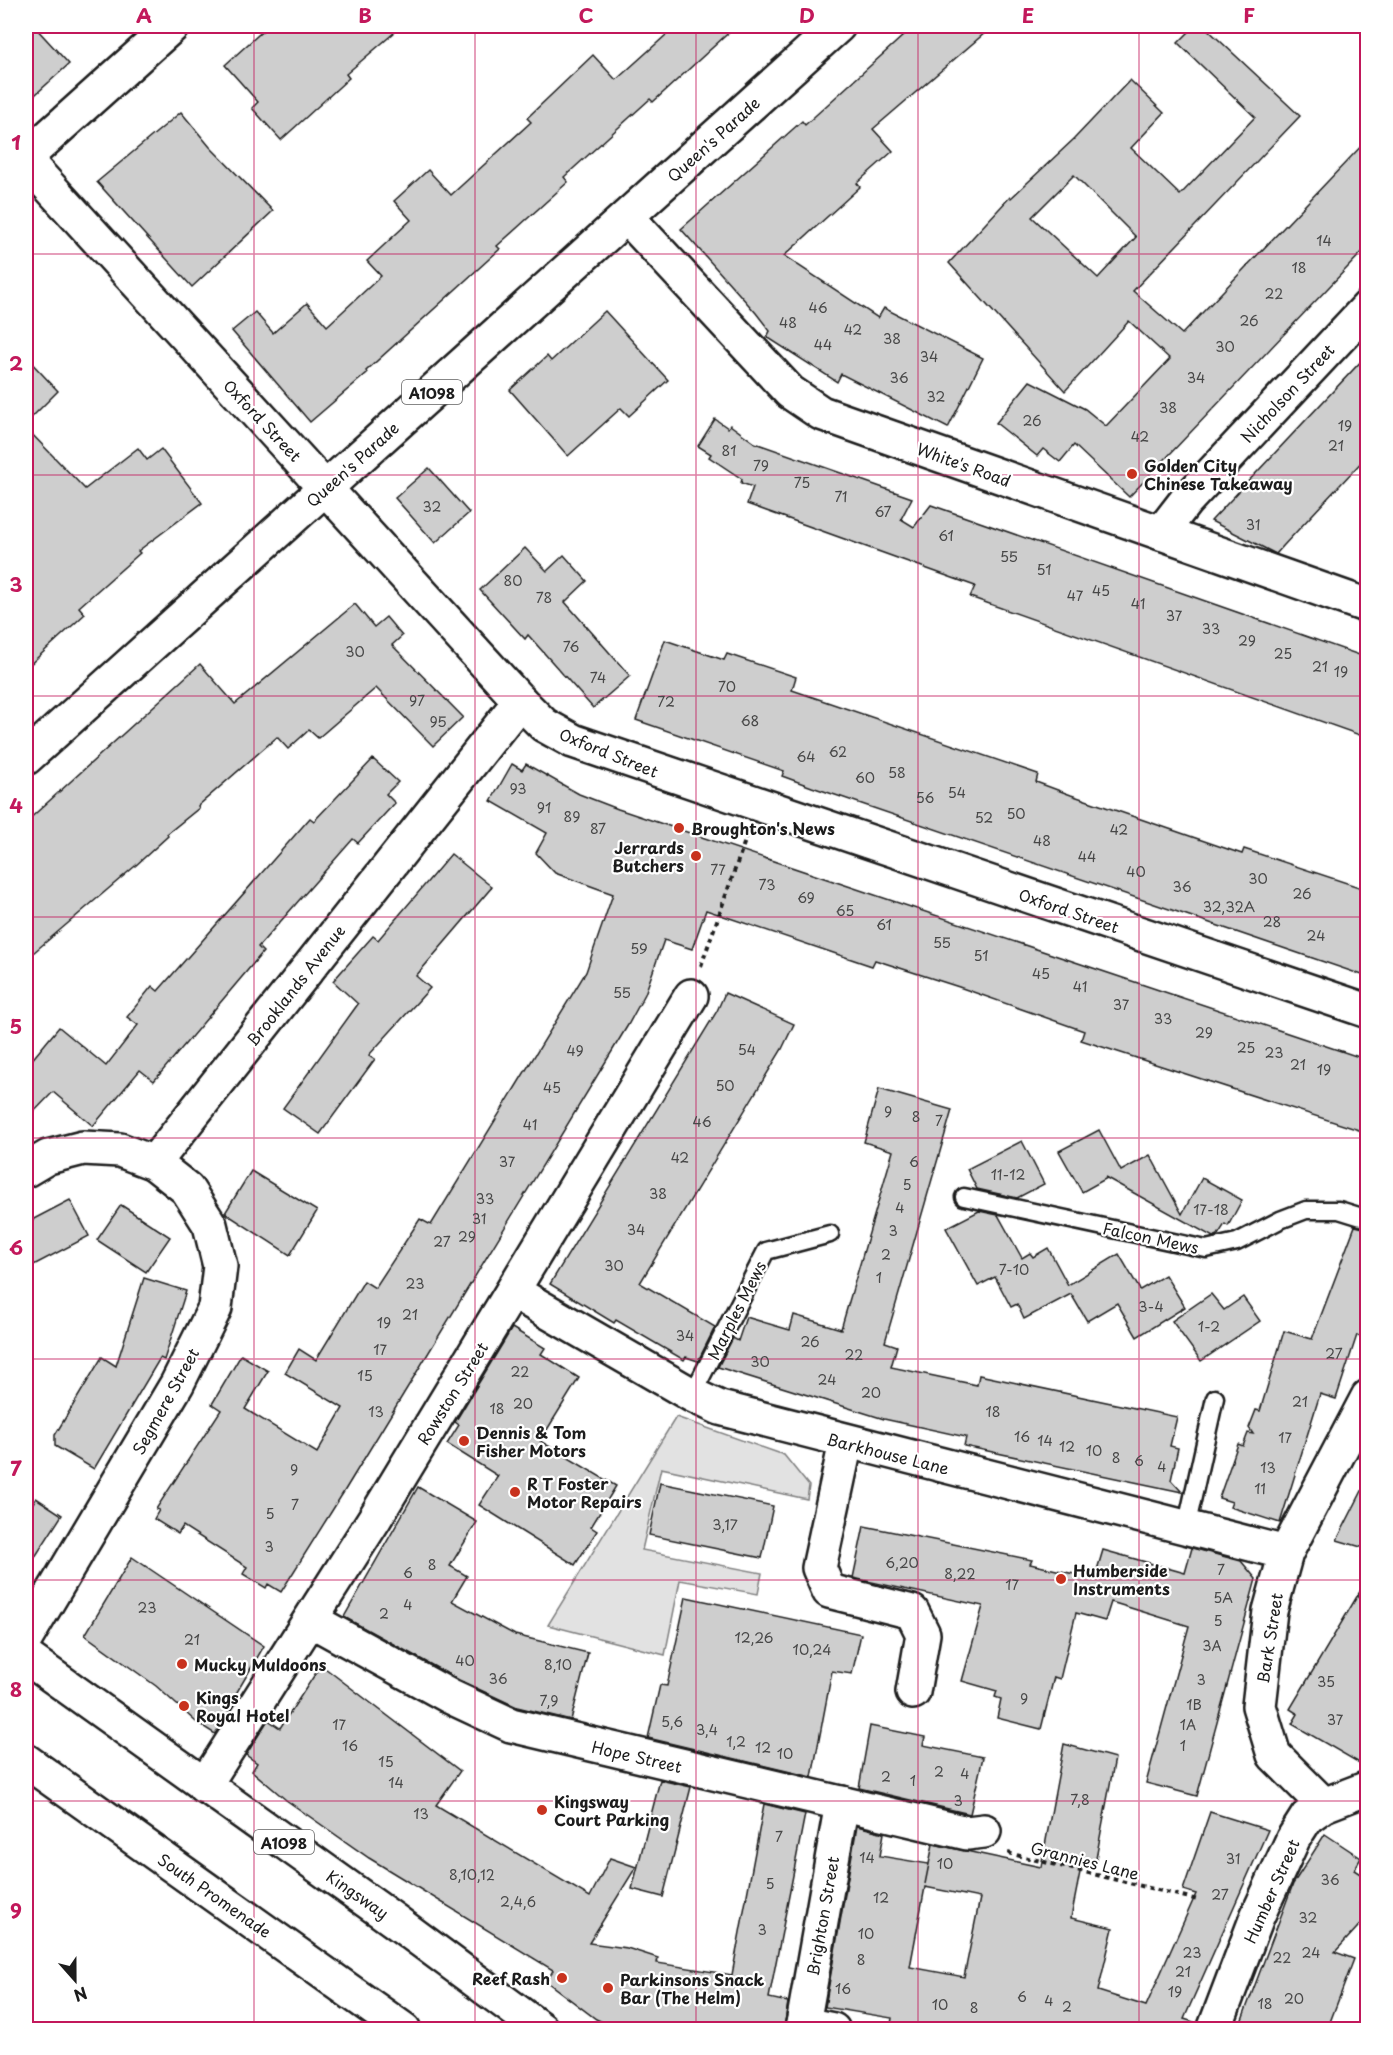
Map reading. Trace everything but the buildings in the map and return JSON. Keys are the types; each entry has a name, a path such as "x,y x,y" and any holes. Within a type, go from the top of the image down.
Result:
{"street":[{"path":"26,159 172,26"},
{"name":"Queen's Parade","path":"26,758 838,26"},
{"name":"Oxford Street","path":"26,159 544,725 573,741 757,806 1368,1011"},
{"name":"White's Road","path":"627,217 790,392 822,413 1368,606"},
{"name":"Nicholson Street","path":"1161,533 1185,502 1368,307"},
{"name":"Brooklands Avenue","path":"154,1163 520,700"},
{"name":"Rowston Street","path":"204,1786 311,1620 514,1292 691,996"},
{"path":"26,1170 48,1157 83,1148 120,1150 154,1163"},
{"name":"Segmere Street","path":"26,1638 177,1384 215,1308 220,1266 210,1225 188,1189 154,1163"},
{"name":"Barkhouse Lane","path":"514,1292 692,1395 720,1408 1286,1553"},
{"name":"Bark Street","path":"1324,1805 1274,1755 1259,1706 1270,1611 1286,1553 1368,1397"},
{"path":"846,1442 819,1568 829,1591 912,1612 923,1634 913,1692"},
{"name":"Hope Street","path":"311,1620 452,1697 511,1725 967,1833 984,1831"},
{"name":"Kingsway","path":"26,1656 395,1921 542,2030"},
{"name":"South Promenade","path":"26,1761 404,2030"},
{"name":"Humber Street","path":"1214,2030 1257,1917 1293,1839 1307,1817 1324,1805 1368,1788"},
{"name":"Brighton Street","path":"813,2028 842,1803"}],"lane":[{"name":"Falcon Mews","path":"964,1197 1206,1249 1237,1242 1306,1210 1339,1210 1368,1220"},
{"name":"Marples Mews","path":"692,1395 766,1251 830,1234"},
{"path":"1186,1528 1215,1398"}],"path":[{"path":"691,996 757,806"},
{"name":"Grannies Lane","path":"984,1831 982,1846 1198,1900"}],"shaded area":[{"path":"676,1417 784,1455 809,1486 807,1499 661,1468 642,1550 762,1573 758,1594 680,1580 665,1655 548,1625"}],"place":[{"name":"Golden City Chinese Takeaway","path":"1132,474"},
{"name":"Broughton's News","path":"679,828"},
{"name":"Jerrards Butchers","path":"696,856"},
{"name":"Dennis & Tom Fisher Motors","path":"464,1441"},
{"name":"R T Foster Motor Repairs","path":"515,1492"},
{"name":"Humberside Instruments","path":"1061,1579"},
{"name":"Mucky Muldoons","path":"182,1664"},
{"name":"Kings Royal Hotel","path":"184,1706"},
{"name":"Kingsway Court Parking","path":"542,1810"},
{"name":"Reef Rash","path":"562,1978"},
{"name":"Parkinsons Snack Bar (The Helm)","path":"608,1988"}]}
